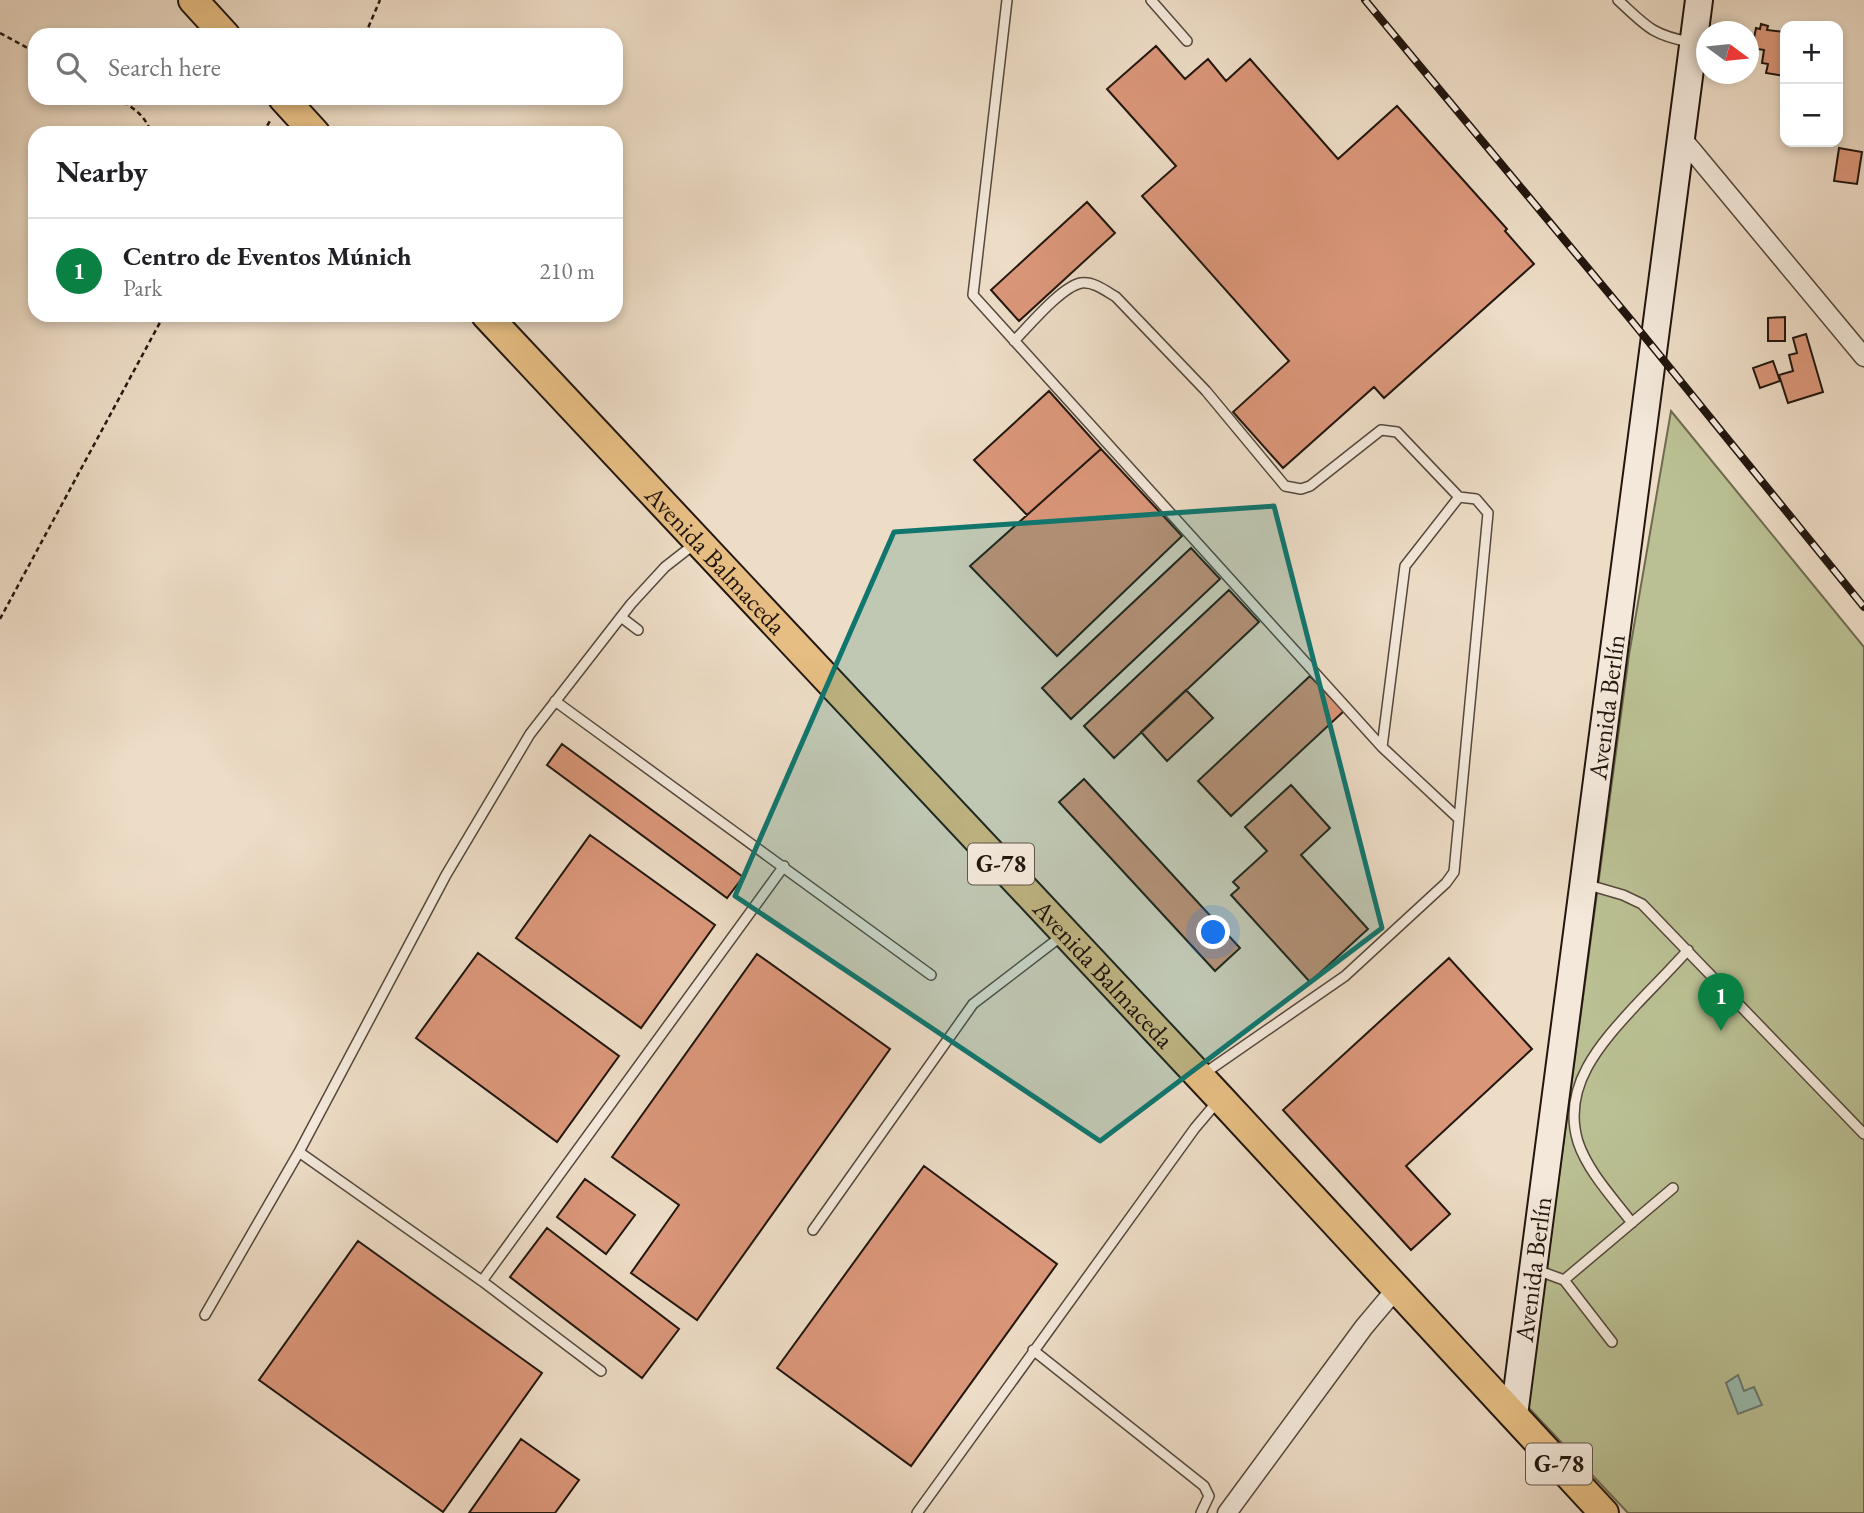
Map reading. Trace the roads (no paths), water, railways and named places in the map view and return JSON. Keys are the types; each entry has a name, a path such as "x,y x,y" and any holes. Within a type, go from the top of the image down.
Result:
{"main road":[{"path":"193,0 219,28"},
{"path":"290,105 309,126"},
{"name":"Avenida Balmaceda","path":"493,322 1220,1098 1604,1513"}],"street":[{"name":"Avenida Berlín","path":"1514,1415 1699,0"},
{"path":"1681,137 1864,357"},
{"path":"1227,1513 1364,1327 1396,1289"}],"lane":[{"path":"1007,0 973,295 1382,747 1459,819"},
{"path":"1151,0 1187,41"},
{"path":"1618,0 1645,25 1664,37 1693,43"},
{"path":"1014,341 1067,289 1082,283 1099,287 1116,298 1206,391 1285,486 1301,489 1310,486 1381,430 1396,432 1459,497 1476,499 1488,513 1454,872 1446,883 1345,976 1199,1077"},
{"path":"1382,747 1405,566 1459,497"},
{"path":"205,1315 299,1152 446,875 530,734 621,617 665,567 698,541"},
{"path":"621,617 638,630"},
{"path":"555,701 931,975"},
{"path":"482,1281 784,866"},
{"path":"1583,883 1623,895 1642,904 1864,1134"},
{"path":"813,1230 973,1004 1065,933"},
{"path":"1632,1223 1590,1165 1579,1145 1575,1130 1575,1106 1580,1082 1598,1047 1688,950"},
{"path":"916,1513 1195,1128 1220,1098"},
{"path":"299,1152 482,1281 601,1371"},
{"path":"1564,1280 1674,1188"},
{"path":"1532,1269 1564,1280 1612,1342"},
{"path":"1033,1350 1204,1486 1209,1496 1200,1513"}],"railway":[{"path":"1365,0 1631,320 1864,607"}],"place":[{"name":"Centro de Eventos Múnich","path":"1721,1031"}]}
